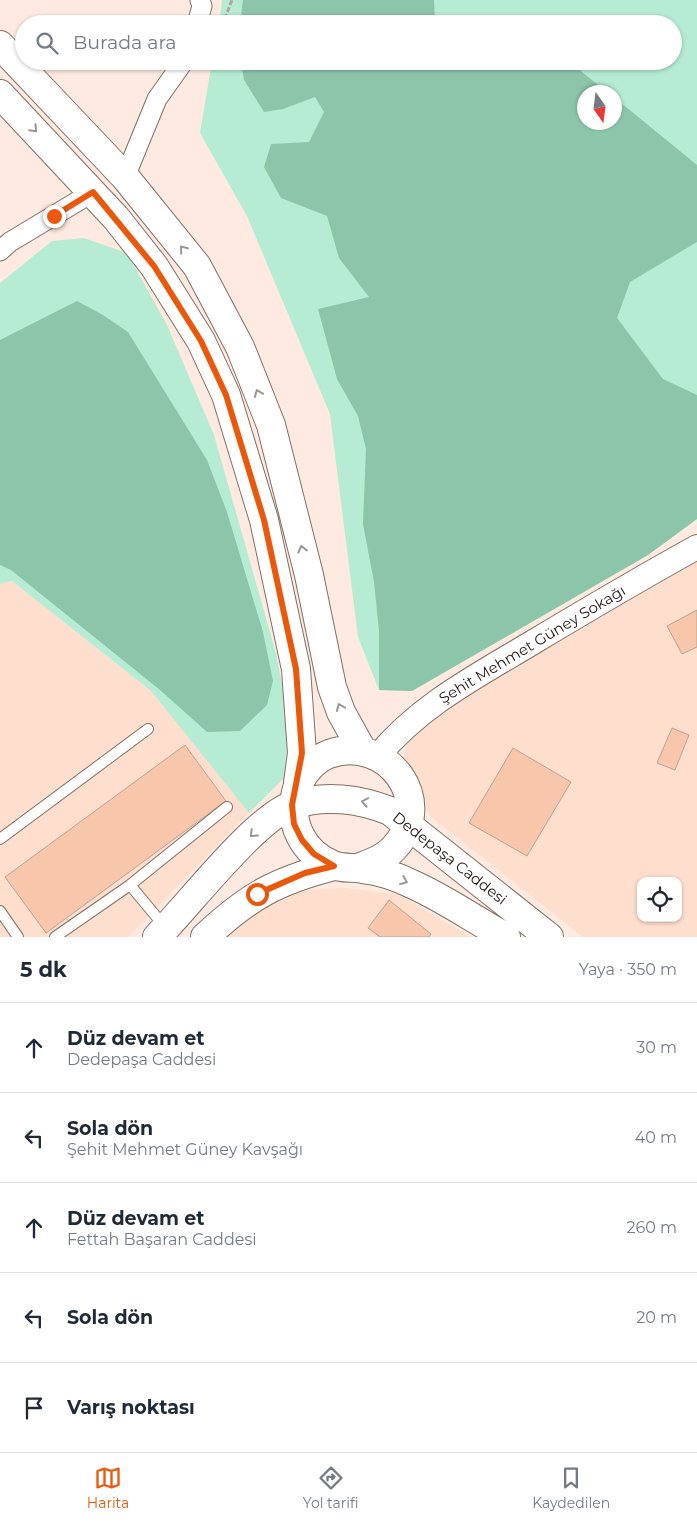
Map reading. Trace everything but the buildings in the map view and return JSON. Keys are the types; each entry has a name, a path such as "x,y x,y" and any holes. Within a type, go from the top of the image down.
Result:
{"main road":[{"path":"0,45 15,61"},
{"path":"24,70 125,177 197,266 240,347 271,425 309,575 332,687 341,712 370,753"},
{"path":"0,94 93,192 154,266 201,341 226,395 264,520 296,669 302,753 295,794 294,824 302,840 314,854 346,867 382,858 393,849 402,837 408,824 409,807 404,783 392,765 370,753 344,750 327,754 312,764 295,794"},
{"name":"Dedepaşa Caddesi","path":"161,933 253,834 295,794 369,802 390,811 549,937"},
{"name":"Dedepaşa Caddesi","path":"205,937 233,911 257,894 305,873 346,867 389,875 414,885 506,937"}],"street":[{"path":"200,0 202,6 200,15"},
{"path":"125,177 157,99 178,70"},
{"path":"0,251 10,242 93,192"},
{"name":"Şehit Mehmet Güney Sokağı","path":"370,753 416,716 462,684 697,547"}],"lane":[{"path":"0,839 148,729"},
{"path":"55,937 130,885 227,808"},
{"path":"130,885 161,933"},
{"path":"0,911 18,937"}],"path":[{"path":"226,15 232,0"}],"shaded area":[{"path":"697,554 697,937 583,937 429,815 403,758 412,730 476,683"},
{"path":"12,581 151,691 249,813 128,937 0,937 0,584"},
{"path":"345,888 397,894 471,937 225,937 251,913 297,891"}],"green space":[{"path":"222,0 697,0 697,519 648,555 412,691 379,690 358,637 330,414 247,216 200,133 210,70 682,70 682,15 220,15"},
{"path":"243,0 434,0 435,15 241,15"},
{"path":"242,70 580,70 598,85 577,85 577,130 622,130 622,104 697,165 697,242 630,282 617,318 663,379 697,395 697,519 648,555 412,691 379,690 379,631 374,582 363,524 366,449 358,416 337,379 318,309 369,297 339,258 327,216 281,198 264,167 271,144 309,142 324,112 315,97 283,109 264,112 244,80"},
{"path":"84,238 127,253 167,325 214,435 276,653 289,722 284,778 249,813 151,691 12,581 0,584 0,283 52,241"},
{"path":"77,301 103,315 128,332 207,460 227,512 263,632 273,681 267,705 240,731 207,732 160,690 11,570 0,565 0,340"}],"route":[{"path":"54,216 93,192 154,266 201,341 226,395 264,520 296,669 302,753 298,783 292,805 294,824 302,840 314,854 334,866 305,873 257,894"}]}
